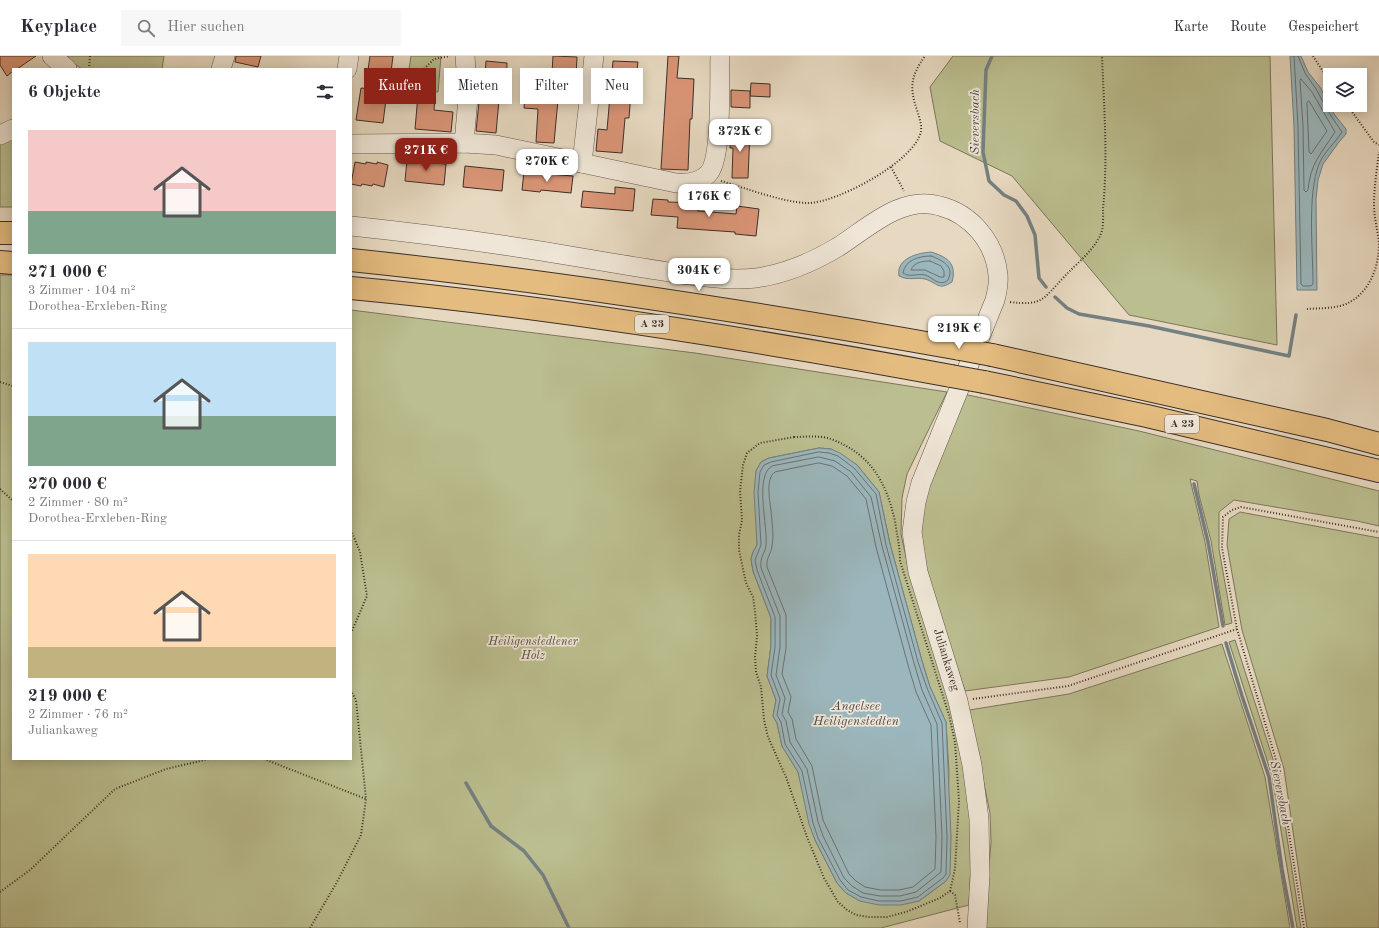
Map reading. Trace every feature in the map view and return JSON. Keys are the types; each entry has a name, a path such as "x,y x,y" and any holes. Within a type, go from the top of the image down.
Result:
{"highway":[{"path":"0,233 12,233"},
{"name":"A 23","path":"352,260 428,268 643,296 797,320 960,349 1320,428 1379,444"},
{"path":"0,262 12,263"},
{"name":"A 23","path":"352,288 425,295 641,322 792,346 984,382 1147,416 1379,471"}],"street":[{"path":"52,56 66,68"},
{"path":"221,68 225,56"},
{"path":"347,68 349,56"},
{"path":"464,143 468,98 465,56"},
{"path":"582,163 594,56"},
{"path":"352,144 464,143 496,145 681,184 694,182 708,174 713,165 718,144 720,56"},
{"path":"0,135 12,129"},
{"name":"Juliankaweg","path":"911,205 923,204 940,206 959,214 978,230 990,246 996,266 998,285 993,306 921,483 916,502 912,532 918,572 958,701 972,765 979,819 980,875 969,927"},
{"path":"352,226 470,240 704,277 750,278 773,275 807,263 837,247 885,215 911,205"}],"path":[{"path":"89,68 90,56"},
{"path":"425,68 434,59 450,56"},
{"path":"708,174 715,179 776,197 807,203 835,198 891,167 911,149 919,138 921,124 913,95 912,79 925,56"},
{"path":"993,306 1039,302 1043,300 1085,256 1100,236 1102,231 1105,183 1102,56"},
{"path":"1313,56 1323,71"},
{"path":"1352,112 1374,142 1379,145"},
{"path":"1307,309 1331,307 1350,302 1365,288 1373,276 1376,266 1378,244 1374,204 1379,152"},
{"path":"891,167 911,205"},
{"path":"0,382 12,386"},
{"path":"794,437 830,439 859,454 870,464 886,489 900,548 900,561 949,715 955,742 959,801 955,869 950,891 940,898 906,912 887,917 868,917 847,910 838,902 824,878 818,864 786,776 768,737 764,720 761,687 756,672 755,657 757,636 753,597 746,583 739,550 739,535 742,520 740,491 743,465 747,453 760,443 794,437"},
{"path":"0,489 12,500"},
{"path":"1304,928 1279,770 1237,629 1222,548 1223,517 1232,510 1241,507 1379,532"},
{"path":"352,532 360,552 367,596 352,631"},
{"path":"958,701 1068,686 1237,629"},
{"path":"310,928 337,882 361,835 366,799 356,700 352,693"},
{"path":"0,892 30,870 114,789 166,770 205,760"},
{"path":"267,760 366,799"},
{"path":"950,891 955,895 969,927"}],"green space":[{"path":"63,56 164,56 162,68 81,68"},
{"path":"411,56 441,56 438,92 436,92 436,68 409,68"},
{"path":"953,56 1270,56 1277,345 1129,315 1012,176 940,141 930,87"},
{"path":"12,120 12,207 0,207 0,126"},
{"name":"Heiligenstedtener Holz","path":"0,275 12,275 12,760 352,760 352,310 695,353 947,392 907,474 902,498 901,534 910,576 952,701 973,821 969,905 881,928 0,928","holes":["819,448 831,449 857,465 879,492 890,544 922,661 930,687 946,722 949,772 946,881 919,901 860,901 846,893 837,883 815,840 798,772 782,746 777,723 773,716 776,700 767,676 771,646 771,618 753,571 751,559 757,545 756,471 761,462 769,458"]},
{"path":"963,394 1139,431 1379,491 1379,526 1234,500 1219,512 1219,549 1232,623 1225,625 1211,541 1199,495 1197,481 1190,479 1205,542 1219,627 1069,677 965,691 925,572 920,533 925,493"},
{"path":"1240,512 1379,538 1379,928 1307,928 1284,769 1242,630 1227,545 1229,519"},
{"path":"1235,640 1277,772 1301,928 1297,928 1272,776 1229,642"},
{"path":"1222,644 1265,777 1290,928 984,928 991,842 990,813 969,710 1069,694"}],"water":[{"path":"1290,56 1301,56 1308,72 1323,93 1323,112 1333,112 1346,129 1346,134 1323,164 1318,180 1316,199 1317,290 1297,290 1294,126"},
{"path":"931,252 942,256 950,262 953,270 952,282 941,286 925,279 899,276 899,270 904,261 914,255"},
{"name":"Angelsee Heiligenstedten","path":"819,448 831,449 840,453 857,465 879,492 890,544 922,661 930,687 946,722 951,837 950,875 946,881 919,901 901,905 879,905 860,901 846,893 837,883 815,840 809,824 798,772 782,746 777,723 773,716 776,700 767,676 771,646 771,618 753,571 751,559 757,545 754,492 756,471 761,462 769,458"}],"building":[{"path":"0,56 36,56 18,68 12,68 12,72 7,76 0,65"},
{"path":"236,56 261,56 258,67 235,62"},
{"path":"370,56 393,56 392,68 368,68"},
{"path":"553,56 577,57 576,68 552,68"},
{"path":"668,56 679,56 677,78 694,79 692,119 690,119 688,170 661,169"},
{"path":"486,61 507,63 507,68 485,68"},
{"path":"613,61 638,62 637,68 612,68"},
{"path":"751,83 770,84 770,97 750,96"},
{"path":"361,88 364,88 364,104 385,104 383,123 356,120"},
{"path":"731,90 750,91 750,108 731,107"},
{"path":"417,104 434,104 434,110 453,112 451,132 415,129"},
{"path":"479,104 499,104 496,133 476,131"},
{"path":"524,104 558,104 554,143 536,142 538,109 524,108"},
{"path":"609,104 630,104 629,118 625,118 622,153 596,151 598,129 607,130"},
{"path":"731,129 750,130 748,178 732,178 733,148 730,148"},
{"path":"407,160 446,164 444,185 405,181"},
{"path":"355,162 377,164 377,162 388,165 384,187 373,184 372,186 352,184"},
{"path":"465,166 504,170 502,191 463,187"},
{"path":"524,172 573,176 571,193 522,190"},
{"path":"615,187 635,189 633,211 581,207 583,191 615,194"},
{"path":"653,199 668,200 668,202 698,203 698,211 736,214 737,206 759,209 756,236 735,234 735,232 677,228 678,217 651,215"}],"waterway":[{"name":"Sieversbach","path":"992,56 986,70 983,152 989,181 1004,195 1016,201 1027,216 1035,235 1039,278 1046,287"},
{"path":"1055,297 1067,308 1079,314 1149,326 1289,356 1296,315"},
{"name":"Sieversbach","path":"1194,484 1208,542 1223,626"},
{"name":"Sieversbach","path":"1226,643 1269,777 1282,869 1293,928"},
{"path":"466,783 491,826 524,851 543,875 569,928"}]}
